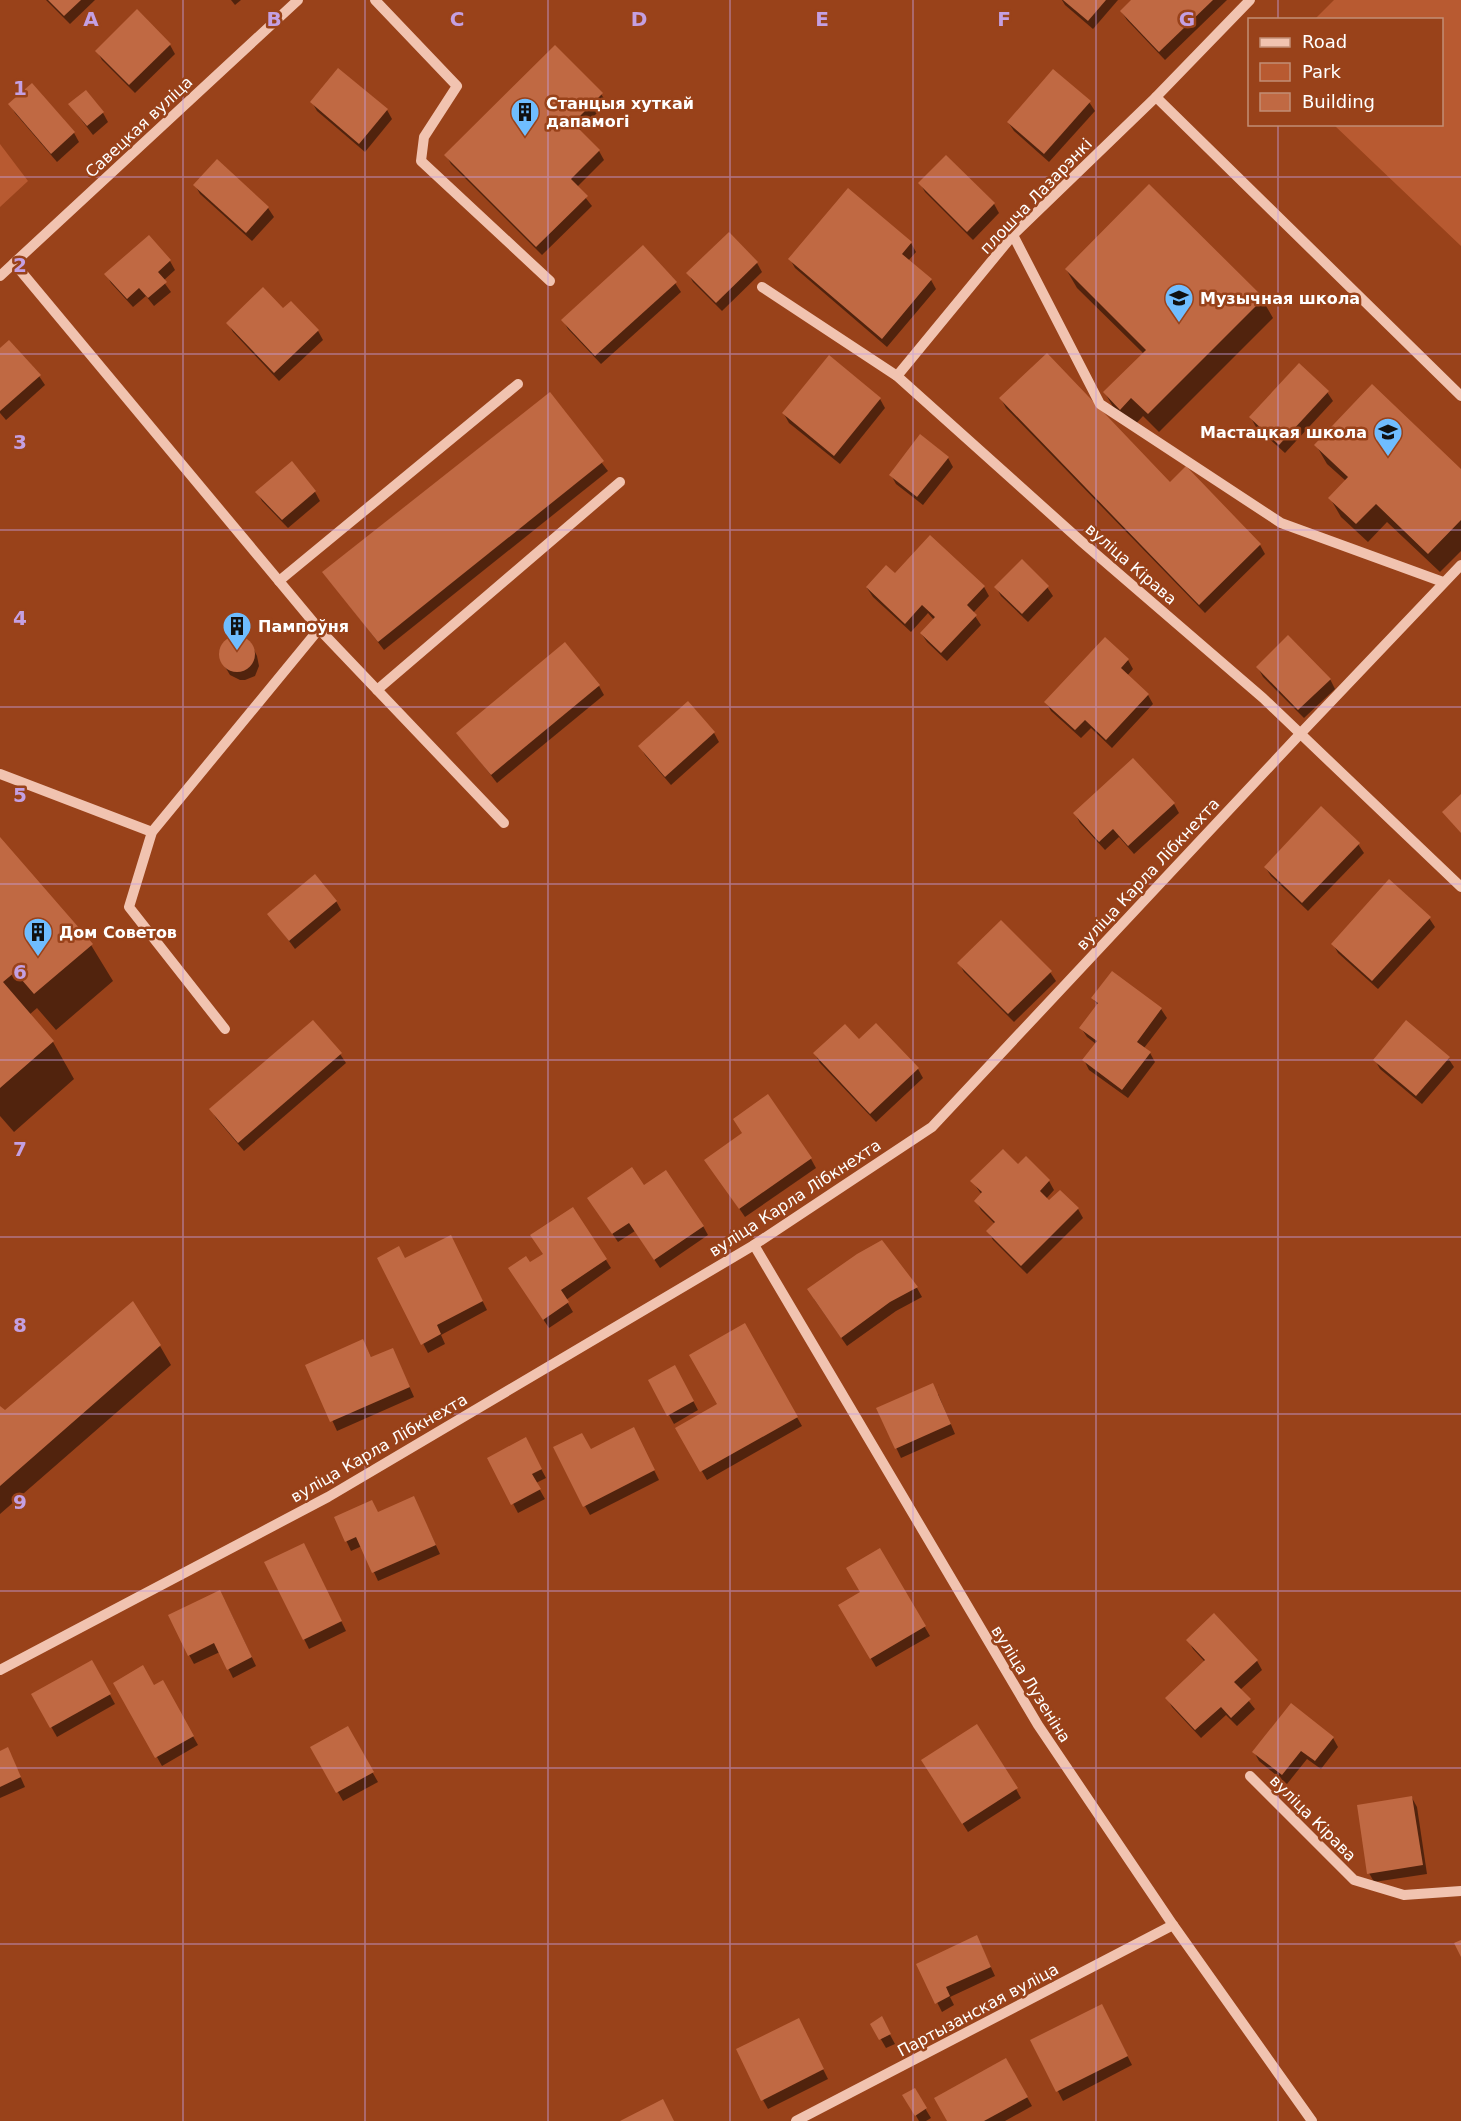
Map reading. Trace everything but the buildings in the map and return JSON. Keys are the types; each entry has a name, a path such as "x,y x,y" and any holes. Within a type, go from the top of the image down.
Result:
{"street":[{"name":"Савецкая вуліца","path":"0,276 298,0"},
{"path":"375,0 457,86 424,137 422,161 550,281"},
{"name":"плошча Лазарэнкі","path":"897,376 1013,235 1156,97 1250,0"},
{"path":"1156,97 1461,396"},
{"path":"1013,235 1100,404 1281,524 1443,582"},
{"path":"14,263 319,629 504,823"},
{"name":"вуліца Кірава","path":"762,287 897,376 1300,733 1461,887"},
{"path":"279,581 518,384"},
{"path":"377,690 620,482"},
{"name":"вуліца Карла Лібкнехта","path":"0,1670 328,1497 754,1245 932,1127 1300,733 1461,565"},
{"path":"225,1029 129,908 152,832 319,629"},
{"path":"0,774 152,832"},
{"name":"вуліца Лузеніна","path":"754,1245 1038,1725 1173,1925 1312,2121"},
{"name":"вуліца Кірава","path":"1250,1776 1354,1880 1404,1895 1461,1891"},
{"name":"Партызанская вуліца","path":"796,2121 1173,1925"}],"green space":[{"path":"1334,0 1461,0 1461,246 1335,126 1443,126 1443,18 1316,18"},
{"path":"0,144 28,181 0,207"}],"place":[{"name":"Станцыя хуткай дапамогі","path":"525,138"},
{"name":"Музычная школа","path":"1179,324"},
{"name":"Мастацкая школа","path":"1388,458"},
{"name":"Пампоўня","path":"237,652"},
{"name":"Дом Советов","path":"38,958"}]}
